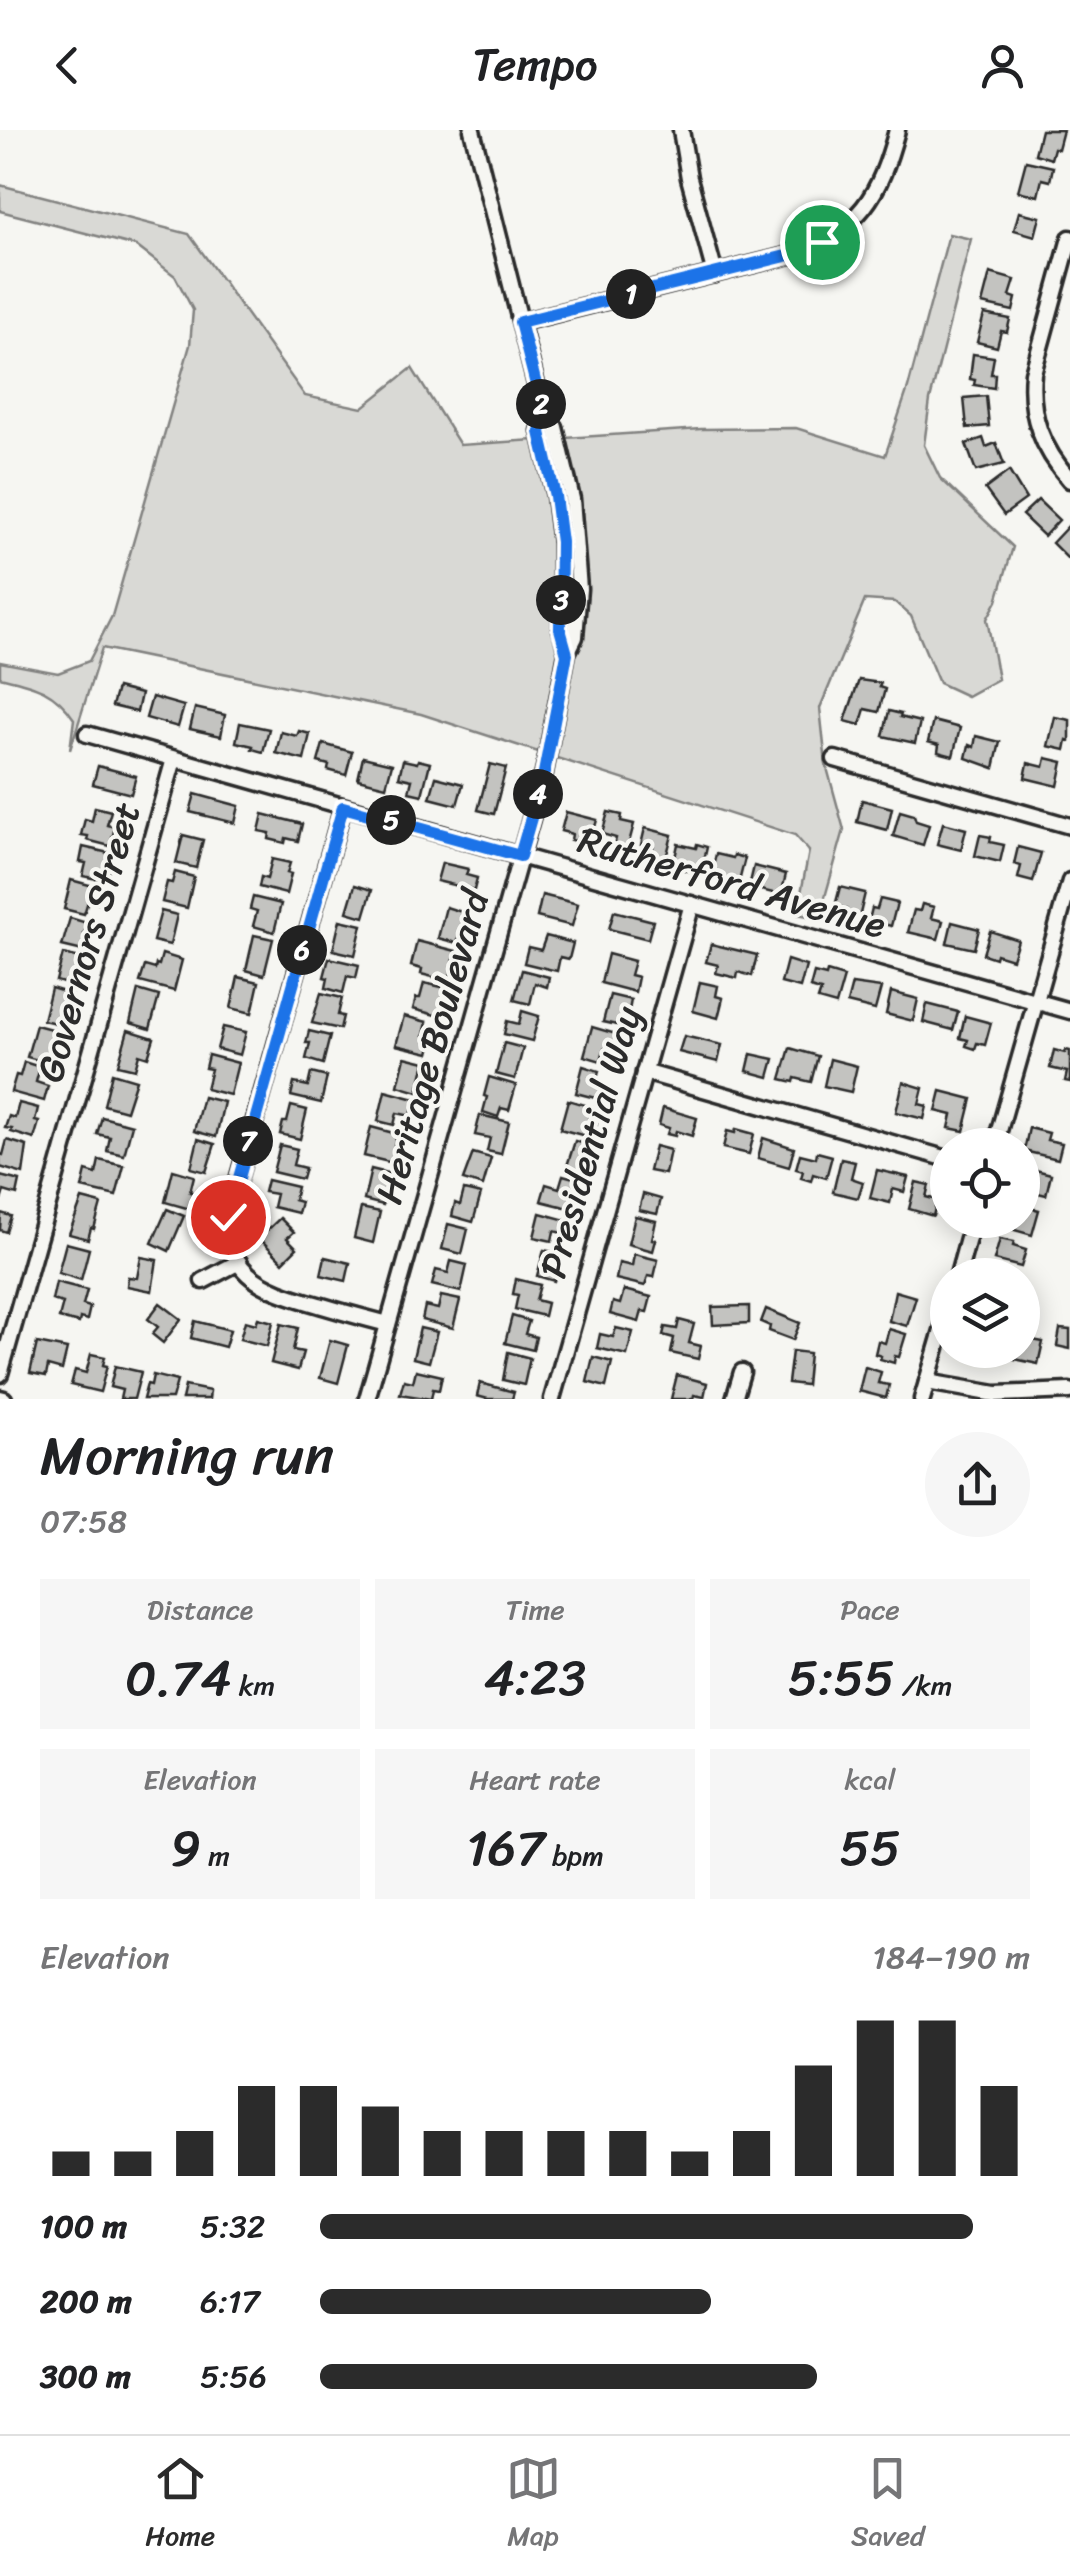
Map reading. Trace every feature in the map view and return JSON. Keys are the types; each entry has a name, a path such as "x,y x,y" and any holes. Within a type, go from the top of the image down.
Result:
{"street":[{"name":"Heritage Boulevard","path":"366,1399 544,773 567,654 560,629 561,542 540,432 544,416 472,130"},
{"path":"681,130 714,274"},
{"path":"520,322 794,254 822,242 844,228 874,194 898,130"},
{"path":"1070,238 1032,387 1035,421 1043,443 1070,480"},
{"name":"Rutherford Avenue","path":"87,734 1070,1011"},
{"name":"Governors Street","path":"0,1374 174,759"},
{"path":"835,759 1070,826"},
{"path":"343,807 228,1217 230,1238 239,1262 248,1275 271,1291 388,1324"},
{"path":"1000,1128 1070,881"},
{"name":"Presidential Way","path":"552,1399 692,904"},
{"path":"644,1072 930,1153"},
{"path":"204,1281 239,1262"},
{"path":"922,1399 931,1368"},
{"path":"734,1399 742,1372"},
{"path":"927,1382 996,1394 1070,1391"}],"shaded area":[{"path":"0,185 189,234 305,396 362,408 412,368 460,445 701,429 796,428 885,456 908,388 949,234 971,239 930,400 924,445 940,478 1013,547 997,601 987,619 998,679 967,696 939,683 911,616 895,602 865,600 820,708 826,764 844,830 819,918 797,914 809,851 795,835 421,714 102,648 70,750 74,719 59,701 42,690 0,677 0,662 58,673 89,661 112,616 190,345 193,310 175,276 136,246 0,211"}],"building":[{"path":"1041,130 1063,130 1051,159 1035,154"},
{"path":"1026,161 1053,167 1050,181 1042,179 1038,196 1018,191"},
{"path":"1019,212 1040,217 1035,236 1014,230"},
{"path":"990,273 1015,280 1010,296 1016,298 1013,311 982,304"},
{"path":"984,314 1010,319 1007,332 1001,331 997,347 977,342"},
{"path":"973,354 994,357 994,388 974,385 975,380 970,379"},
{"path":"986,396 989,426 967,428 964,398"},
{"path":"983,438 986,447 996,443 1004,464 976,471 966,444"},
{"path":"1009,471 1026,499 1004,515 985,489"},
{"path":"1038,500 1059,520 1044,536 1022,515"},
{"path":"1070,528 1069,560 1052,543"},
{"path":"859,680 881,683 879,687 885,689 879,712 865,709 860,725 845,721"},
{"path":"117,688 141,694 137,712 112,706"},
{"path":"152,697 184,706 178,727 146,718"},
{"path":"195,708 225,715 221,736 190,729"},
{"path":"889,711 920,722 915,743 883,736"},
{"path":"1055,717 1070,720 1070,741 1067,740 1065,750 1048,746"},
{"path":"933,721 960,728 953,756 938,752 939,745 928,742"},
{"path":"240,723 269,729 263,752 236,742"},
{"path":"299,731 310,734 304,760 276,753 281,732 297,736"},
{"path":"976,736 1000,742 994,768 966,758"},
{"path":"323,744 352,752 346,775 328,770 329,765 318,762"},
{"path":"363,757 392,764 386,786 358,779"},
{"path":"1046,758 1063,762 1058,786 1025,778 1028,763 1044,767"},
{"path":"403,760 430,763 422,795 409,792 412,780 399,777"},
{"path":"490,764 506,768 494,814 478,810"},
{"path":"98,766 136,776 131,794 93,784"},
{"path":"436,777 463,784 457,805 430,798"},
{"path":"195,794 239,806 235,823 190,812"},
{"path":"862,800 892,808 887,830 857,822"},
{"path":"95,807 111,811 107,825 115,827 110,846 81,835 85,819 92,821"},
{"path":"900,811 929,825 923,845 893,836"},
{"path":"566,812 597,820 590,844 571,840 572,834 561,831"},
{"path":"608,812 622,815 621,821 634,824 626,854 613,850 616,838 602,834"},
{"path":"263,814 302,824 298,841 269,839 270,833 259,831"},
{"path":"943,823 966,829 961,850 937,844"},
{"path":"645,828 672,835 665,862 650,859 653,847 641,845"},
{"path":"183,835 203,840 196,868 176,863"},
{"path":"980,835 1004,845 1000,862 975,856"},
{"path":"678,844 707,847 701,874 673,867"},
{"path":"83,847 113,854 106,881 83,876"},
{"path":"1018,847 1041,853 1033,882 1018,878 1021,866 1014,864"},
{"path":"716,854 745,858 739,882 711,875"},
{"path":"272,859 290,863 286,894 259,887 261,877 267,879"},
{"path":"442,863 468,869 466,875 477,878 474,890 437,881"},
{"path":"754,866 786,874 781,895 749,887"},
{"path":"175,872 194,877 187,908 162,902 167,882 172,883"},
{"path":"71,880 104,889 100,904 88,901 84,914 64,909"},
{"path":"355,885 372,890 364,917 347,912"},
{"path":"840,887 865,893 859,918 844,915 846,909 835,906"},
{"path":"542,895 578,904 572,926 537,917"},
{"path":"253,897 281,904 274,932 253,926 257,911 250,909"},
{"path":"880,899 897,903 891,926 869,920"},
{"path":"922,904 934,907 931,918 943,921 938,939 908,932 914,910 920,911"},
{"path":"446,907 465,913 457,943 438,938"},
{"path":"161,911 177,915 170,945 153,941"},
{"path":"614,911 653,921 648,939 609,929"},
{"path":"70,918 87,923 84,934 91,936 87,952 62,946"},
{"path":"340,920 362,925 355,955 333,950"},
{"path":"952,922 979,929 974,949 947,943"},
{"path":"990,931 1018,940 1012,959 983,954"},
{"path":"254,935 273,939 264,975 246,970"},
{"path":"546,936 573,943 569,959 560,957 557,971 524,963 528,947 541,950"},
{"path":"417,941 456,951 449,981 421,974 422,969 411,966"},
{"path":"711,944 757,955 752,976 738,972 737,978 716,973 718,965 706,962"},
{"path":"63,954 80,958 77,987 56,981"},
{"path":"162,954 182,960 174,991 140,982 145,966 155,969"},
{"path":"608,954 634,961 630,975 638,977 635,992 601,983"},
{"path":"329,958 359,965 356,978 347,976 343,993 326,988 328,978 324,977"},
{"path":"787,960 806,966 800,988 781,983"},
{"path":"522,970 549,977 547,987 535,983 530,1004 514,1000"},
{"path":"827,972 844,977 836,1005 818,1000 821,991 810,988 814,973 826,976"},
{"path":"238,977 259,982 252,1013 231,1008"},
{"path":"700,982 718,986 716,996 723,998 718,1018 693,1011"},
{"path":"424,983 446,988 439,1016 413,1009"},
{"path":"852,984 881,988 875,1010 847,1003"},
{"path":"51,988 71,994 68,1005 73,1006 68,1026 43,1020"},
{"path":"138,990 159,996 150,1029 130,1023"},
{"path":"891,992 918,999 913,1021 886,1014"},
{"path":"321,993 342,998 340,1029 312,1023"},
{"path":"610,995 631,1000 626,1027 603,1022"},
{"path":"927,1004 958,1012 953,1030 923,1022"},
{"path":"522,1011 539,1016 532,1041 504,1034 507,1021 519,1024"},
{"path":"404,1016 427,1022 424,1035 433,1038 429,1053 396,1045"},
{"path":"965,1016 991,1023 985,1045 977,1043 975,1049 966,1046 968,1040 960,1038"},
{"path":"36,1025 63,1032 52,1064 27,1057"},
{"path":"223,1027 246,1032 240,1055 217,1049"},
{"path":"592,1027 623,1036 618,1053 604,1049 601,1061 584,1056"},
{"path":"128,1030 154,1038 148,1057 139,1054 135,1069 118,1065"},
{"path":"309,1031 330,1036 323,1064 306,1059"},
{"path":"684,1036 722,1045 718,1062 679,1052"},
{"path":"504,1043 523,1048 515,1079 496,1074"},
{"path":"790,1048 818,1056 811,1082 781,1079"},
{"path":"1054,1050 1070,1051 1070,1082 1065,1081 1067,1072 1050,1068"},
{"path":"751,1054 774,1059 769,1077 747,1071"},
{"path":"208,1055 238,1063 230,1095 206,1089 211,1069 205,1068"},
{"path":"405,1057 425,1062 418,1092 398,1086"},
{"path":"830,1059 857,1066 851,1092 824,1086"},
{"path":"24,1062 40,1067 36,1082 48,1086 44,1101 11,1092"},
{"path":"583,1066 599,1071 596,1083 607,1086 603,1100 576,1093"},
{"path":"112,1073 136,1080 126,1111 104,1105"},
{"path":"311,1073 327,1077 321,1103 291,1096 294,1083 308,1086"},
{"path":"489,1077 516,1085 509,1110 501,1108 498,1117 483,1112"},
{"path":"903,1082 923,1088 919,1104 927,1106 924,1119 896,1112"},
{"path":"385,1091 415,1099 411,1116 397,1113 394,1125 378,1121"},
{"path":"941,1091 972,1099 965,1128 949,1128 952,1115 936,1111"},
{"path":"203,1097 224,1102 216,1137 194,1131"},
{"path":"568,1100 592,1107 588,1121 597,1123 593,1138 560,1129"},
{"path":"19,1103 38,1108 34,1139 5,1128 9,1116 15,1118"},
{"path":"291,1106 307,1110 300,1139 280,1134"},
{"path":"663,1108 697,1118 692,1136 676,1131 675,1136 667,1134 669,1128 659,1125"},
{"path":"480,1115 509,1122 501,1154 487,1151 490,1138 475,1135"},
{"path":"102,1117 132,1125 124,1155 107,1151 110,1137 97,1134"},
{"path":"371,1127 397,1134 394,1146 401,1148 397,1164 364,1156"},
{"path":"736,1129 754,1134 749,1154 723,1148 727,1131 735,1133"},
{"path":"1040,1131 1049,1133 1047,1140 1062,1143 1058,1159 1040,1155"},
{"path":"763,1138 794,1148 789,1167 758,1158"},
{"path":"198,1139 215,1144 206,1172 191,1168"},
{"path":"7,1140 27,1146 23,1174 0,1167 0,1154 3,1155"},
{"path":"575,1141 592,1146 583,1174 566,1169"},
{"path":"280,1145 297,1149 293,1165 305,1168 302,1179 273,1172"},
{"path":"655,1146 670,1150 665,1174 649,1171"},
{"path":"817,1152 832,1156 826,1178 813,1174 811,1181 801,1178 803,1171 796,1169 800,1154 816,1158"},
{"path":"473,1153 491,1158 483,1186 463,1180"},
{"path":"841,1159 855,1162 851,1178 863,1182 858,1198 833,1192"},
{"path":"99,1160 124,1166 116,1196 82,1188 86,1171 96,1174"},
{"path":"371,1169 391,1174 383,1205 364,1200"},
{"path":"173,1170 194,1176 190,1192 201,1194 197,1211 165,1202"},
{"path":"877,1170 908,1177 904,1192 893,1189 890,1203 870,1198"},
{"path":"1040,1171 1051,1174 1046,1195 1040,1194"},
{"path":"563,1175 581,1180 573,1209 541,1201 546,1184 559,1188"},
{"path":"0,1176 20,1181 17,1195 4,1191 0,1204"},
{"path":"267,1180 297,1187 294,1200 301,1202 298,1213 273,1207 276,1194 264,1192"},
{"path":"916,1182 929,1185 926,1197 930,1198 930,1215 909,1209"},
{"path":"464,1190 481,1194 473,1222 452,1216"},
{"path":"643,1194 661,1199 657,1214 639,1210"},
{"path":"82,1199 101,1204 88,1239 69,1234"},
{"path":"361,1208 380,1212 373,1243 354,1238"},
{"path":"167,1209 184,1216 169,1251 152,1243"},
{"path":"1,1213 11,1216 6,1232 0,1230"},
{"path":"540,1213 566,1220 562,1233 554,1231 552,1241 534,1237"},
{"path":"635,1216 656,1221 653,1251 628,1244"},
{"path":"280,1218 294,1232 287,1238 297,1248 283,1262 259,1238"},
{"path":"448,1224 468,1229 462,1254 442,1249"},
{"path":"1000,1239 1026,1250 1024,1258 995,1258"},
{"path":"66,1243 89,1249 81,1280 58,1273"},
{"path":"544,1250 561,1254 554,1281 537,1276"},
{"path":"634,1254 658,1260 654,1277 648,1276 645,1286 616,1279 619,1263 632,1266"},
{"path":"141,1257 157,1260 152,1291 127,1286 128,1277 137,1278"},
{"path":"325,1257 350,1263 346,1281 321,1275"},
{"path":"451,1261 467,1265 461,1292 432,1285 436,1270 448,1273"},
{"path":"516,1279 540,1285 536,1300 547,1303 544,1316 515,1309"},
{"path":"56,1282 87,1290 83,1305 90,1307 87,1320 80,1318 79,1323 59,1318 63,1303 52,1300"},
{"path":"624,1290 651,1297 639,1322 610,1314 613,1302 620,1304"},
{"path":"895,1291 916,1297 907,1326 889,1321"},
{"path":"441,1296 460,1300 453,1328 422,1320 425,1306 438,1309"},
{"path":"160,1303 181,1319 163,1343 152,1334 158,1327 148,1319"},
{"path":"749,1306 749,1323 713,1325 712,1307"},
{"path":"766,1309 800,1323 793,1340 769,1331 770,1326 761,1322"},
{"path":"512,1316 529,1321 525,1334 536,1337 533,1350 505,1343"},
{"path":"258,1318 273,1322 267,1346 240,1339 245,1321 256,1324"},
{"path":"679,1320 694,1324 689,1343 701,1346 698,1359 671,1353 674,1338 663,1335 665,1327 677,1329"},
{"path":"195,1321 230,1330 225,1347 191,1338"},
{"path":"281,1324 298,1328 293,1350 303,1352 298,1370 271,1363"},
{"path":"420,1328 437,1332 429,1362 413,1358"},
{"path":"616,1328 633,1332 627,1355 597,1348 600,1334 613,1337"},
{"path":"889,1329 906,1334 894,1363 875,1354 878,1341 885,1343"},
{"path":"1060,1329 1070,1330 1070,1349 1057,1346"},
{"path":"330,1340 348,1345 338,1383 320,1378"},
{"path":"37,1343 67,1349 62,1370 48,1366 46,1376 30,1373"},
{"path":"792,1351 809,1353 806,1385 788,1383"},
{"path":"508,1352 530,1358 524,1385 503,1380"},
{"path":"91,1354 105,1357 103,1365 107,1366 100,1392 71,1385 75,1370 86,1373"},
{"path":"593,1357 612,1362 606,1387 587,1382"},
{"path":"115,1366 141,1372 134,1399 120,1399 122,1390 110,1387"},
{"path":"865,1367 881,1372 878,1383 889,1385 886,1398 859,1391"},
{"path":"416,1370 442,1376 439,1390 433,1389 431,1399 400,1394 404,1380 413,1382"},
{"path":"153,1375 177,1381 172,1399 143,1399"},
{"path":"677,1375 707,1383 704,1397 671,1399"},
{"path":"480,1383 514,1392 512,1399 477,1396"},
{"path":"185,1386 210,1391 209,1399 182,1399"}],"route":[{"path":"228,1217 343,807 520,856 544,773 567,654 560,629 561,542 540,432 544,416 520,322 794,254 822,242"}]}
